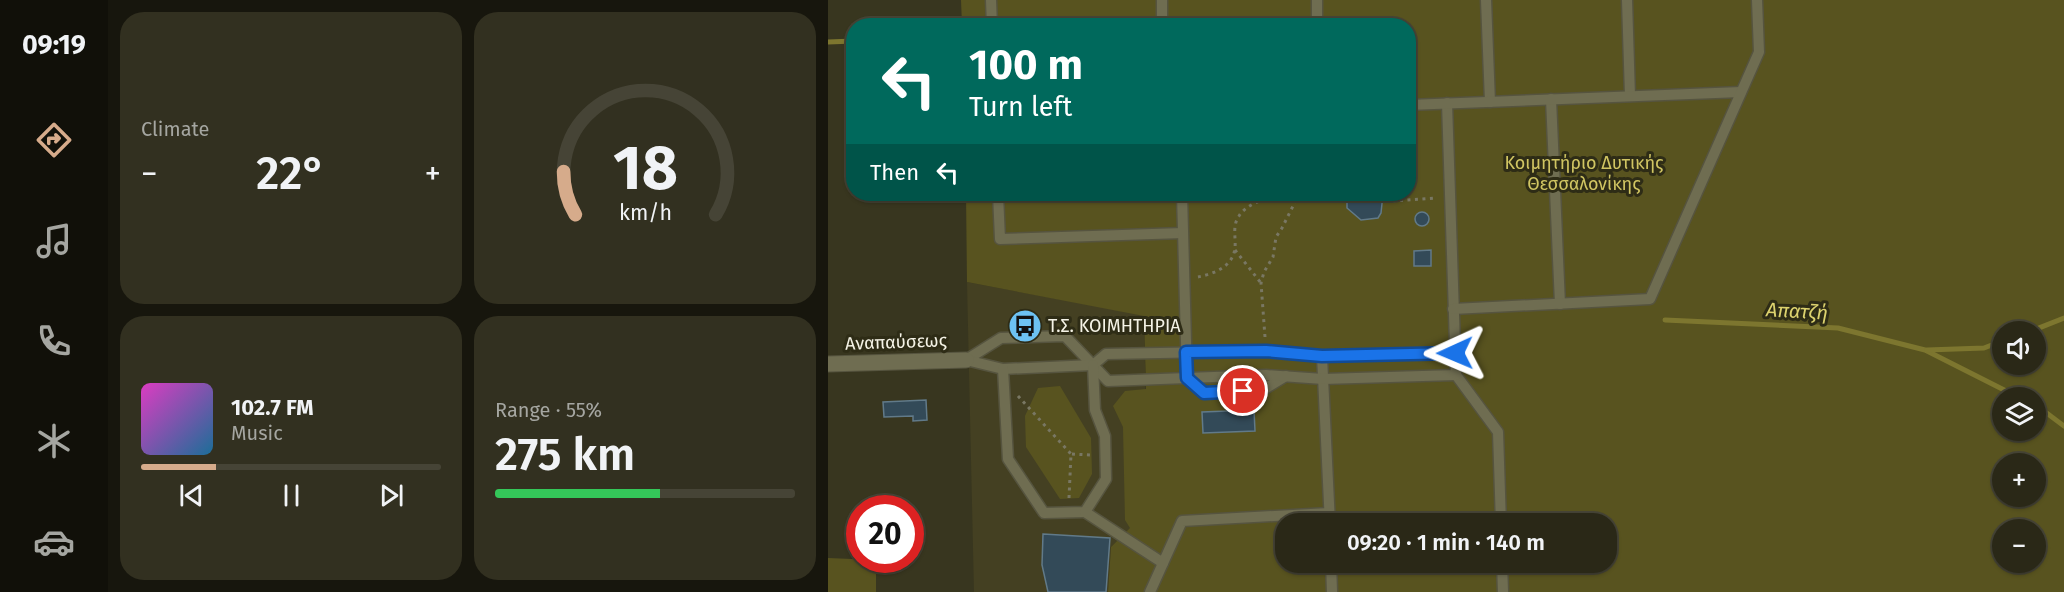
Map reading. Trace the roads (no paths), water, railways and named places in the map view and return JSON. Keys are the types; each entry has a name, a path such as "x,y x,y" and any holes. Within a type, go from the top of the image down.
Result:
{"street":[{"name":"Αναπαύσεως","path":"828,364 966,360"}],"lane":[{"path":"991,0 992,18"},
{"path":"1162,0 1162,18"},
{"path":"1317,0 1317,18"},
{"path":"1486,0 1490,102"},
{"path":"1627,0 1630,96"},
{"path":"1453,309 1650,299 1759,52 1757,0"},
{"path":"1416,105 1742,92"},
{"path":"1551,99 1560,304"},
{"path":"1446,103 1456,375 1498,432 1501,513"},
{"path":"998,201 1000,239 1183,233"},
{"path":"1182,201 1187,378 1204,393 1263,390 1286,376"},
{"path":"966,360 1001,338 1065,336 1108,381 1266,375 1323,380 1456,375"},
{"path":"966,360 1003,369 1093,365 1106,354 1266,351 1322,356 1455,353"},
{"path":"1322,356 1329,513"},
{"path":"1085,512 1106,479 1105,436 1095,410 1093,365"},
{"path":"1003,369 1008,459 1044,513 1085,512 1163,563"},
{"path":"1150,592 1182,521 1275,519"},
{"path":"1331,573 1332,592"},
{"path":"1502,573 1503,592"}],"waterway":[{"name":"Απατζή","path":"828,42 846,41"},
{"name":"Απατζή","path":"2046,325 2064,318"},
{"name":"Απατζή","path":"1665,320 1838,328 1925,350 1998,387"},
{"name":"Απατζή","path":"1927,350 1984,348 1992,345"},
{"name":"Απατζή","path":"2046,412 2064,426"}],"place":[{"name":"Τ.Σ. ΚΟΙΜΗΤΗΡΙΑ","path":"1025,326"}],"park label":[{"name":"Κοιμητήριο Δυτικής Θεσσαλονίκης","path":"1584,174"}]}
